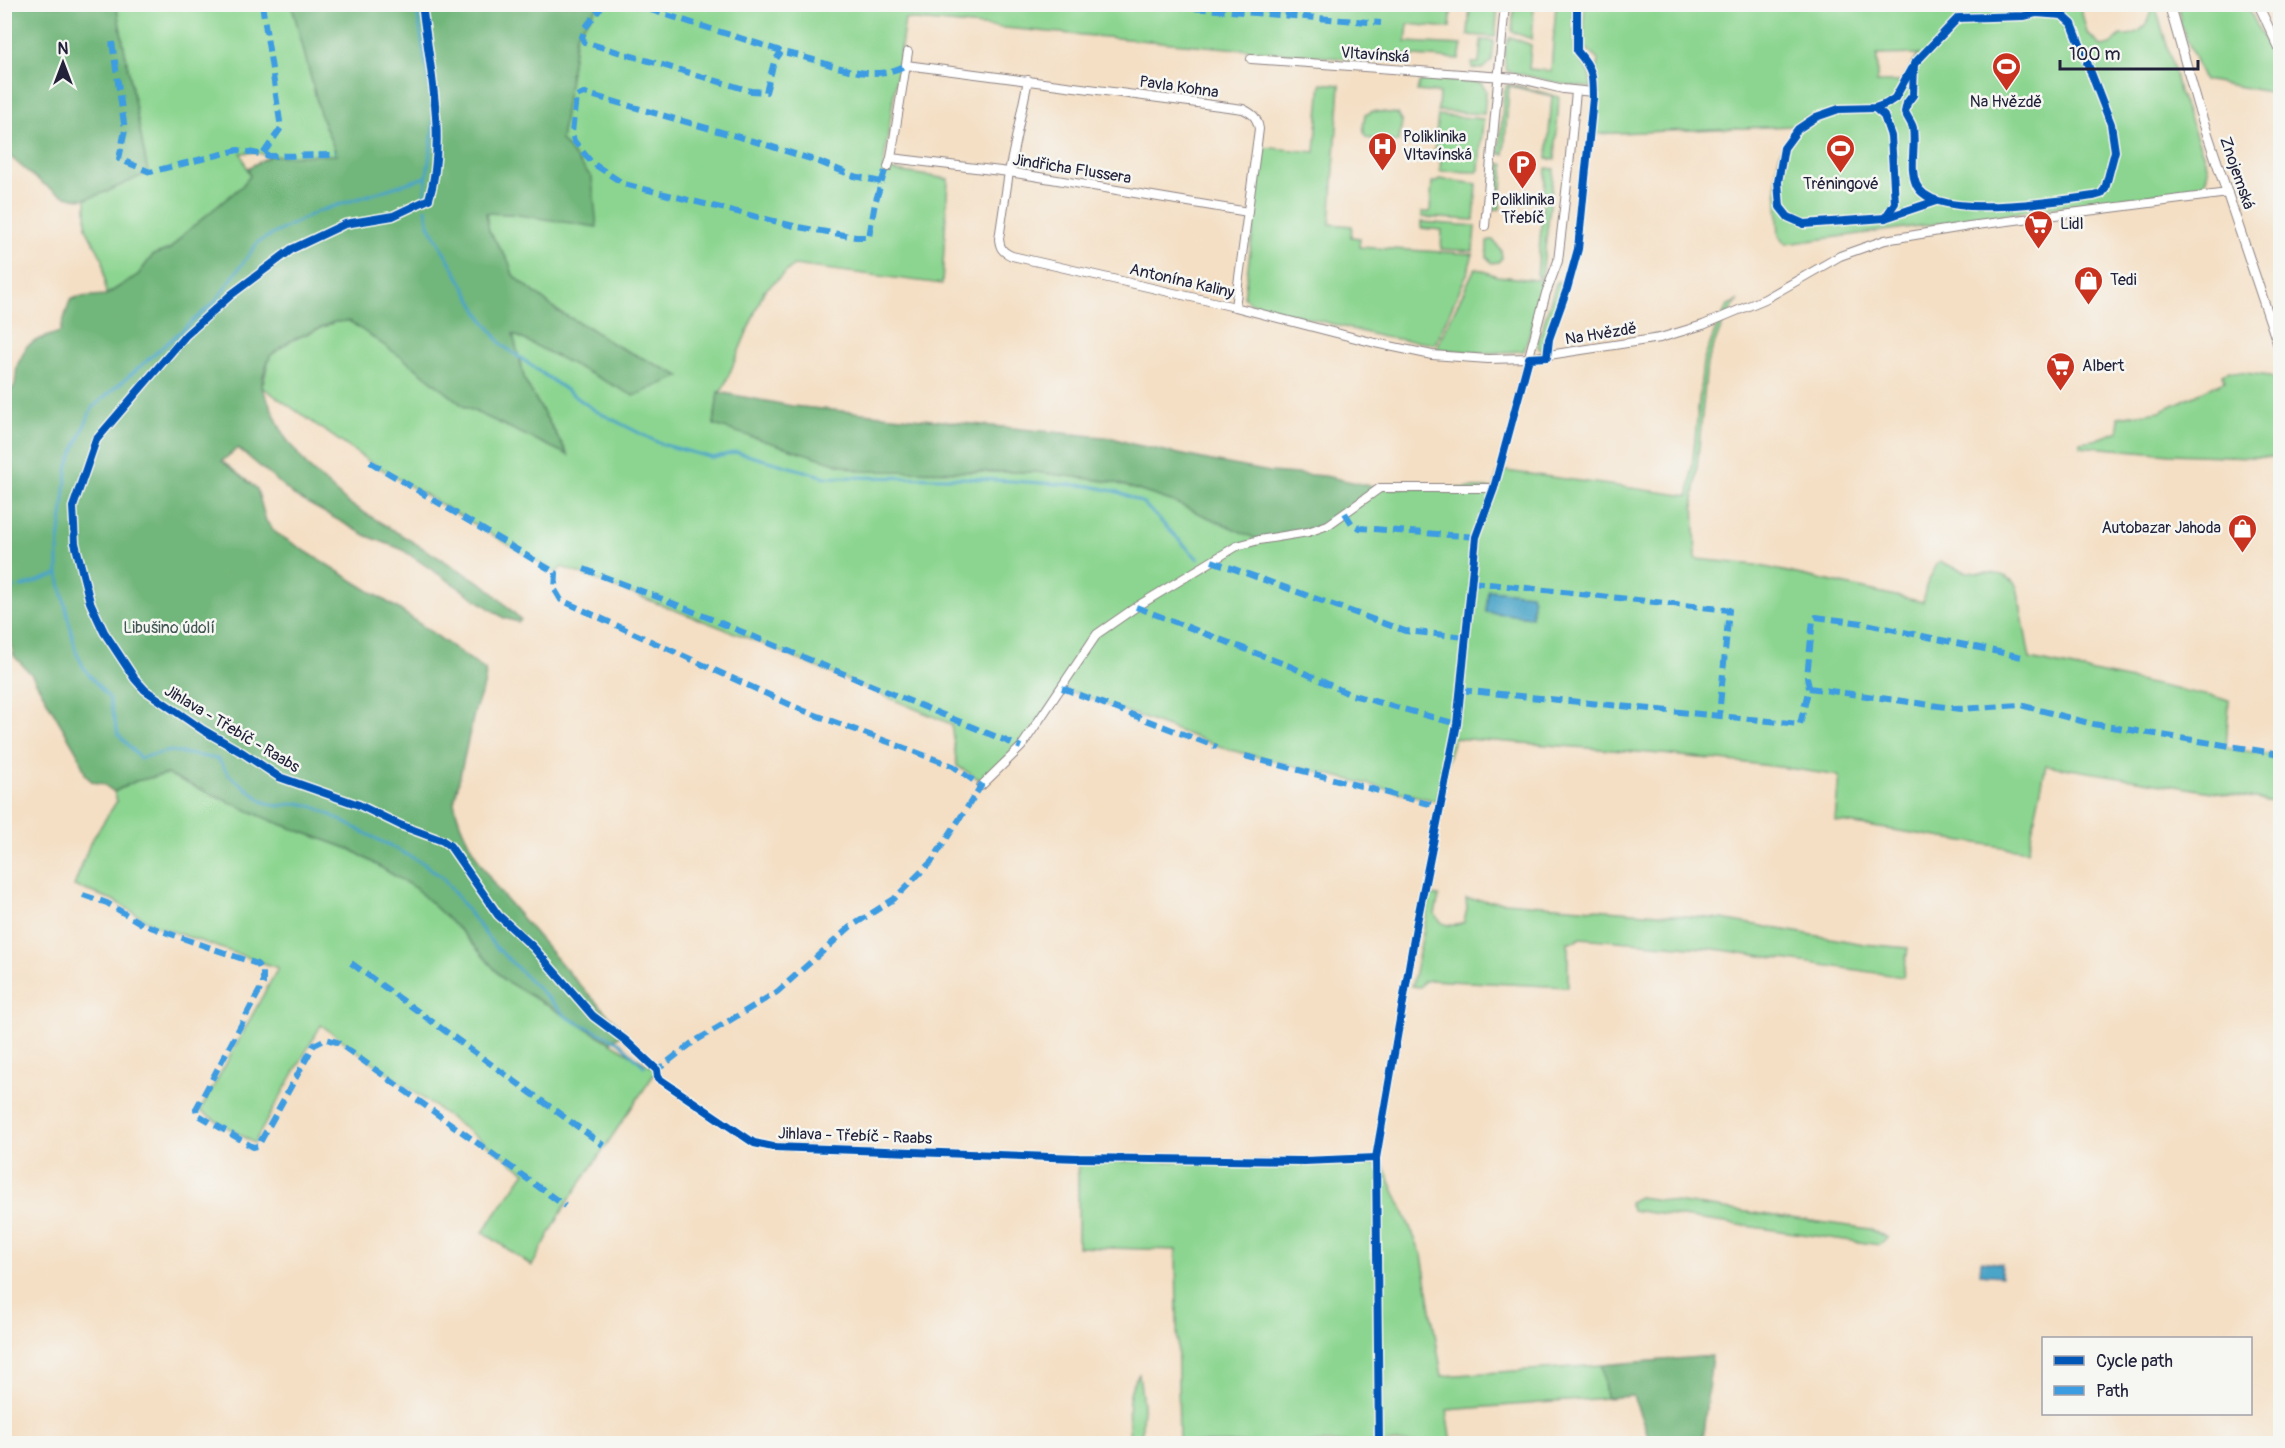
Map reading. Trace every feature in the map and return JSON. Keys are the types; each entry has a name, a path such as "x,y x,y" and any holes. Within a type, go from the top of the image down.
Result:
{"street":[{"path":"1485,226 1504,4"},
{"name":"Znojemská","path":"2169,4 2185,66 2280,350"},
{"path":"2258,4 2280,51"},
{"path":"888,167 908,52"},
{"name":"Vltavínská","path":"1251,59 1517,78 1576,91 1593,92"},
{"name":"Pavla Kohna","path":"906,65 1243,109 1252,113 1257,120 1258,129 1235,307"},
{"name":"Antonína Kaliny","path":"1028,80 1009,172 999,239 1000,248 1004,253 1235,307 1375,344 1432,355 1488,359 1529,358"},
{"path":"1376,1158 1416,927 1457,724 1476,537 1494,488 1561,244 1576,91"},
{"name":"Jindřicha Flussera","path":"891,158 1009,172 1248,212"},
{"name":"Na Hvězdě","path":"1529,358 1660,338 1703,325 1765,299 1840,256 1885,240 1969,226 2197,199 2228,193"},
{"path":"981,786 1022,747 1097,634 1136,607 1237,546 1308,532 1328,525 1380,488 1494,488"}],"green space":[{"path":"4,5 116,5 148,173 101,194 76,198 65,196 43,184 5,152"},
{"path":"116,5 292,5 321,117 337,155 270,156 254,152 241,153 250,176 242,186 185,233 170,249 153,255 138,275 106,295 103,260 86,228 86,199 148,173"},
{"name":"Libušino údolí","path":"292,5 599,5 576,35 561,140 592,178 597,227 512,214 486,213 489,231 509,262 513,275 559,312 613,344 680,376 634,396 513,334 525,381 568,455 465,407 404,359 349,321 334,322 290,341 270,356 263,376 262,387 284,436 308,467 348,503 486,586 521,620 518,622 504,618 401,549 367,536 296,497 238,448 222,461 257,489 266,521 276,533 397,608 485,670 484,687 475,708 454,802 457,814 472,848 498,890 576,981 625,1032 610,1042 504,980 463,933 415,888 352,850 272,821 167,774 136,781 114,792 103,784 93,782 86,776 78,754 32,675 14,656 4,615 4,401 15,385 17,366 27,346 60,332 70,300 78,297 106,295 138,275 153,255 170,249 185,233 242,186 250,176 248,168 270,156 337,155 321,117"},
{"path":"599,5 1452,5 1450,28 1408,24 1406,42 1462,45 1459,59 1382,54 1382,62 905,19 883,169 948,179 942,284 794,265 764,291 723,389 718,393 714,424 861,471 1036,472 1113,482 1171,501 1380,488 1494,488 1499,470 1689,496 1703,362 1719,321 1728,305 1737,301 1724,320 1707,363 1694,497 1696,559 1756,565 1923,602 1926,586 1937,564 1941,562 1968,572 2008,577 2017,587 2030,659 2229,700 2226,748 2280,756 2280,803 2046,765 2028,851 1835,821 1839,776 1695,757 1454,738 1436,801 1230,750 1062,688 1021,747 982,781 957,766 951,724 748,638 562,567 556,573 370,462 262,387 270,356 290,341 334,322 349,321 404,359 465,407 568,454 525,381 512,333 634,395 679,376 613,344 559,312 513,275 509,262 489,231 485,213 512,214 592,178 561,141 576,35"},
{"path":"1470,5 1498,5 1495,37 1468,35"},
{"path":"1514,5 1534,5 1532,39 1512,32"},
{"path":"1556,5 1573,5 1575,52 1590,73 1591,88 1562,84 1507,71 1504,53 1510,37 1531,45 1529,69 1551,71"},
{"name":"Na Hvězdě","path":"1584,5 2085,5 2080,6 2087,33 2102,47 2111,45 2120,35 2134,34 2143,28 2149,18 2152,5 2155,5 2179,92 2208,167 2207,175 2203,183 2193,189 1786,244 1779,236 1776,190 1780,155 1789,137 1813,116 1793,126 1592,134 1598,60 1584,46","holes":["1919,54 1901,83 1877,82 1877,55"]},
{"path":"2179,5 2247,5 2280,72 2280,94 2204,80 2180,23"},
{"path":"1481,40 1494,41 1492,60 1482,69 1472,68 1472,63 1479,63"},
{"path":"1425,79 1481,83 1486,91 1484,114 1438,111 1439,93 1417,91 1419,83"},
{"path":"1321,83 1340,85 1330,224 1352,226 1351,237 1360,238 1359,247 1473,254 1467,274 1435,344 1383,337 1250,303 1244,297 1261,147 1315,152"},
{"path":"1507,85 1559,97 1555,160 1547,159 1552,96 1511,86 1509,87 1504,155 1499,153 1504,92"},
{"path":"1373,111 1398,114 1402,122 1399,140 1395,142 1366,138 1363,127 1365,115"},
{"path":"1438,115 1483,119 1477,172 1440,171 1441,154 1434,154"},
{"path":"1497,165 1504,165 1500,209 1494,210 1492,207 1495,170"},
{"path":"1546,168 1554,169 1542,276 1537,277"},
{"path":"1439,179 1477,184 1474,220 1422,217 1422,212 1430,212 1432,182 1438,182"},
{"path":"1421,222 1475,226 1473,251 1441,249 1442,230 1421,228"},
{"path":"1493,240 1501,250 1502,258 1498,262 1491,263 1487,257 1487,242"},
{"path":"1475,268 1497,276 1536,280 1547,278 1524,351 1484,353 1436,349"},
{"path":"1557,281 1567,284 1547,336 1545,349 1542,351 1538,347 1538,341"},
{"path":"2229,371 2270,376 2275,379 2280,389 2280,458 2170,454 2080,446 2080,442 2095,440 2119,431 2118,417 2160,411 2225,381 2222,374"},
{"path":"718,392 792,406 1113,438 1132,444 1270,472 1325,476 1380,488 1328,525 1259,540 1171,501 1113,482 1036,472 861,471 714,425"},
{"path":"167,774 272,821 352,850 415,888 463,933 504,980 657,1070 565,1206 532,1266 483,1232 525,1172 321,1025 254,1143 200,1111 278,968 154,925 113,900 74,886 90,843 117,801 114,792 136,781"},
{"path":"1429,895 1439,896 1435,914 1440,921 1451,925 1464,922 1467,909 1466,899 1722,919 1864,944 1908,948 1903,977 1715,949 1580,938 1568,942 1568,987 1430,980 1423,982 1420,987 1412,986"},
{"path":"1078,1161 1355,1162 1383,1165 1422,1255 1442,1376 1602,1365 1606,1398 1447,1410 1452,1443 1179,1443 1176,1250 1078,1247"},
{"path":"1639,1197 1870,1229 1888,1238 1880,1245 1632,1210 1629,1202"},
{"path":"1712,1356 1702,1443 1651,1443 1633,1396 1606,1398 1602,1365"},
{"path":"1139,1374 1143,1405 1141,1443 1130,1443 1129,1398 1134,1381"}],"water":[{"path":"1488,590 1531,594 1532,617 1486,612"},
{"path":"1981,1261 2002,1264 2001,1276 1980,1274"}],"waterway":[{"path":"416,4 433,109 433,131 424,197"},
{"path":"426,177 316,212 258,242 215,302 92,408 68,465 58,550 58,574 76,652 85,670 109,698 118,734 140,758 170,751 218,759 229,775 264,802 278,806 299,803 315,807 423,863 443,878 493,944 568,1018 619,1042 644,1066"},
{"path":"426,209 429,225 482,318 502,345 596,411 661,444 713,458 736,452 826,477 963,478 1090,486 1118,492 1143,503 1198,559"},
{"path":"21,587 58,574"},
{"path":"4,589 14,588"}],"marked path":[{"path":"262,4 281,128 263,154"},
{"path":"604,4 585,28 582,37 584,42 751,91 766,92 774,62 781,52"},
{"path":"632,4 781,52 844,69 876,73 891,71 906,65"},
{"path":"1141,4 1381,23"},
{"path":"112,42 125,130 119,159 150,172 238,150 270,156 337,155"},
{"path":"881,182 854,176 817,161 760,143 584,93 576,96 572,133 574,141 592,163 624,184 798,227 856,237 869,237 875,203 885,171"},
{"path":"370,462 556,573 555,590 561,600 802,710 953,766 981,786 932,861 894,899 850,927 777,992 692,1043 657,1070 653,1067"},
{"path":"1345,513 1352,524 1360,528 1476,537"},
{"path":"1212,561 1405,631 1466,637"},
{"path":"584,569 665,600 1021,747"},
{"path":"1471,582 1729,610 1719,716"},
{"path":"1136,607 1292,667 1349,694 1457,724"},
{"path":"1809,688 1807,677 1813,619 1816,617 1862,623 2022,657"},
{"path":"1062,688 1217,747"},
{"path":"1460,690 1800,724 1809,688 1960,709 2020,705 2093,724 2280,754"},
{"path":"1245,756 1441,807"},
{"path":"83,895 107,903 142,924 257,964 263,972 263,984 196,1109 197,1114 253,1147 258,1146 314,1045 326,1039 337,1042 565,1206"},
{"path":"351,963 603,1145"}],"cycle path":[{"name":"Jihlava - Třebíč - Raabs","path":"422,4 437,128 434,177 429,199 393,216 345,224 292,249 232,294 186,335 96,440 73,507 75,543 90,602 104,632 135,679 145,690 203,730 279,777 359,805 450,846 498,915 533,947 593,1016 625,1040 657,1070 658,1078 754,1143 773,1147 1079,1158 1304,1161 1376,1158"},
{"path":"1379,1444 1376,1158 1416,927 1457,724 1476,537 1494,488 1529,358 1547,357 1549,339 1578,249 1593,90 1589,68 1577,51 1577,4"},
{"path":"2036,13 2062,15 2072,24 2111,124 2115,151 2105,189 2101,194 2094,196 1998,206 1946,203 1927,196 1916,184 1914,177 1913,128 1905,112 1907,103 1913,95 1914,64 1958,18 2024,16 2036,13"},
{"path":"1911,69 1895,98 1886,104 1875,108 1839,109 1816,117 1798,129 1784,148 1778,182 1780,207 1788,217 1804,224 1885,218 1936,201"},
{"path":"1875,108 1884,116 1891,136 1895,203 1885,218"}],"place":[{"name":"Na Hvězdě","path":"2006,92"},
{"name":"Poliklinika Vltavínská","path":"1382,172"},
{"name":"Tréningové","path":"1841,174"},
{"name":"Poliklinika Třebíč","path":"1523,190"},
{"name":"Lidl","path":"2039,250"},
{"name":"Tedi","path":"2089,306"},
{"name":"Albert","path":"2061,392"},
{"name":"Autobazar Jahoda","path":"2242,554"}]}
